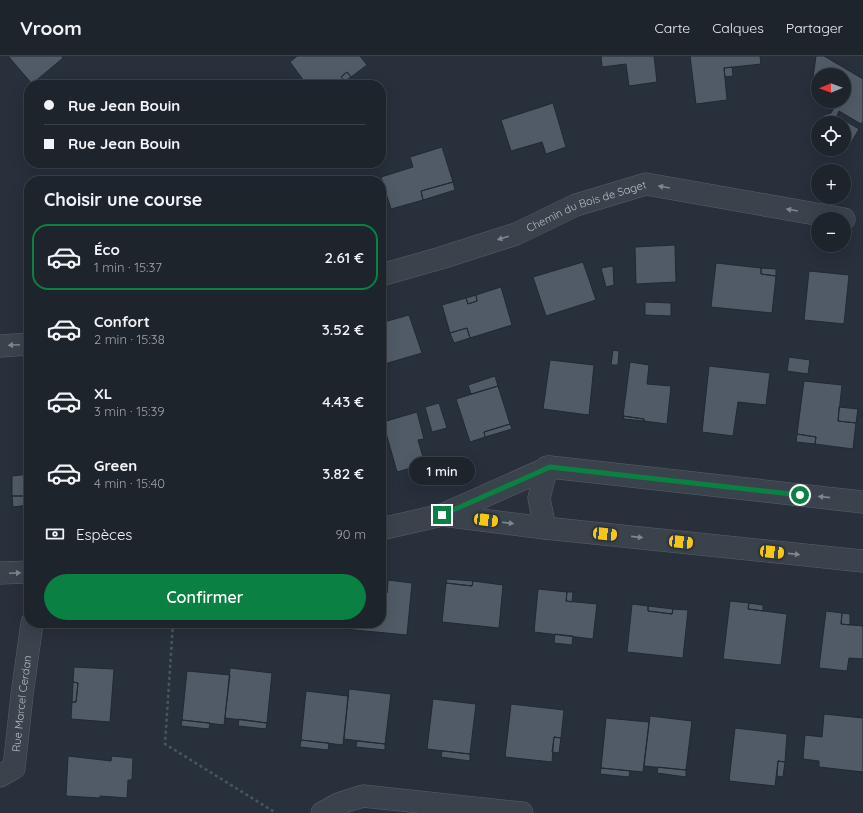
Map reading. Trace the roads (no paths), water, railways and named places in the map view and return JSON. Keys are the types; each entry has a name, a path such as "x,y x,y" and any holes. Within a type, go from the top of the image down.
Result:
{"street":[{"name":"Chemin du Bois de Saget","path":"386,274 516,234 576,205 646,184 811,213"},
{"name":"Chemin du Bois de Saget","path":"851,220 863,222"},
{"path":"0,346 24,344"},
{"path":"386,528 442,515 547,467 863,502"},
{"path":"544,528 539,498 547,467"},
{"path":"442,515 544,528 863,561"},
{"path":"0,573 24,572"},
{"name":"Rue Marcel Cerdan","path":"0,776 14,768 31,628"},
{"path":"322,813 338,804 363,796 522,813"}]}
